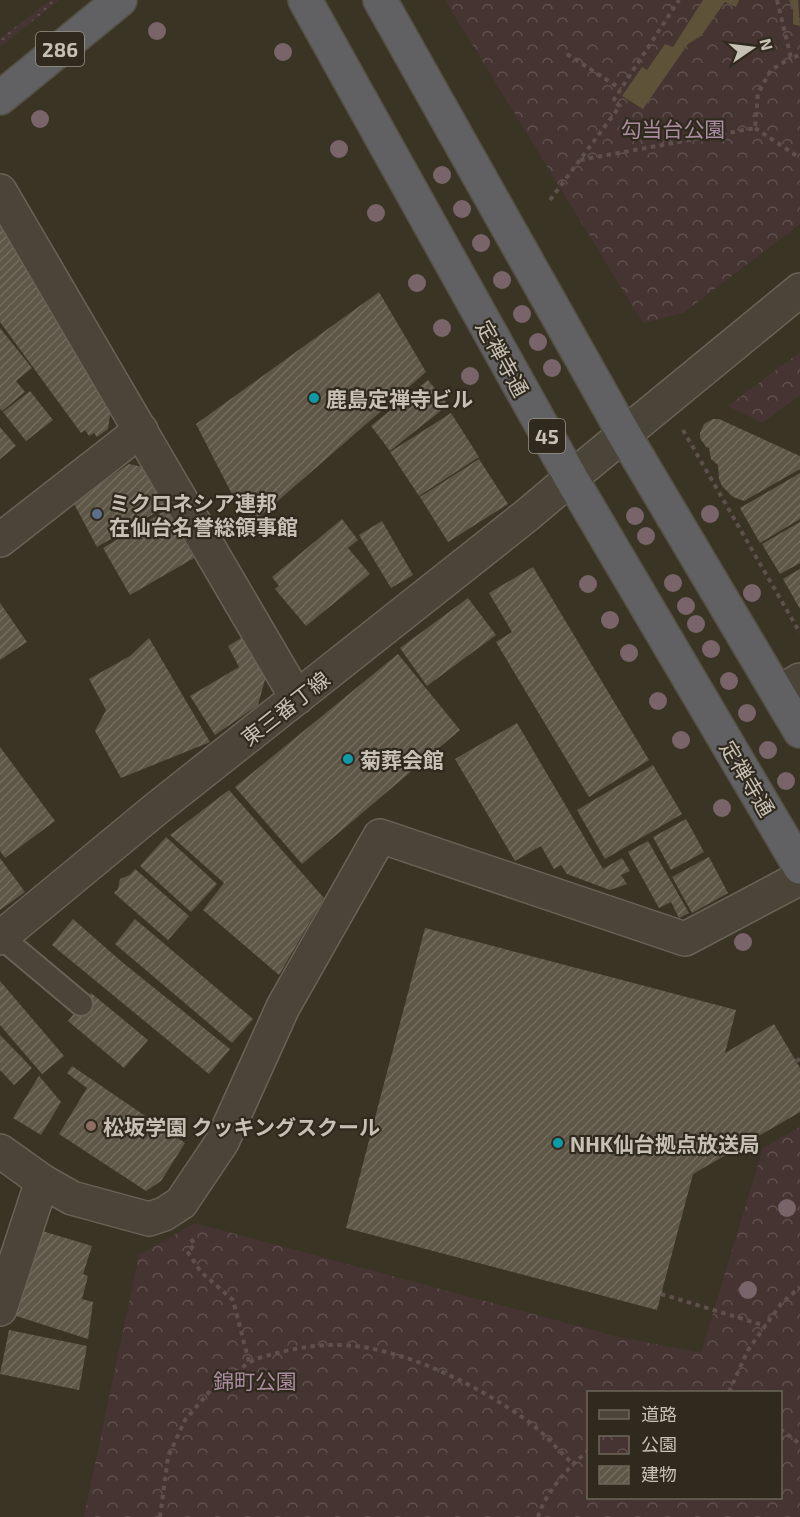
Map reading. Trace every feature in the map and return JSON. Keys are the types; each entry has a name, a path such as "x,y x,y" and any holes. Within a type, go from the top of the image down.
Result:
{"highway":[{"name":"286","path":"0,98 120,0"},
{"name":"定禅寺通","path":"305,0 571,478 800,867"},
{"path":"380,0 624,434 789,686 800,731"}],"street":[{"path":"0,191 298,698"},
{"name":"東三番丁線","path":"0,937 156,809 526,516 800,290"},
{"path":"0,540 141,430"},
{"path":"0,1151 42,1181 72,1197 138,1216 149,1219 165,1214 181,1203 222,1142 283,1007 380,836 685,939 800,878"},
{"path":"0,1309 42,1181"}],"lane":[{"path":"0,937 81,1004"}],"path":[{"path":"550,200 620,106 613,101 680,0"},
{"path":"777,0 791,58"},
{"path":"567,54 621,89"},
{"path":"754,128 758,93 771,70 800,55"},
{"path":"580,160 754,128 800,158"},
{"path":"679,424 800,633"},
{"path":"165,1214 178,1238 187,1234 195,1245 187,1251 201,1272 233,1300 249,1362"},
{"path":"729,1391 748,1350 781,1304 800,1287"},
{"path":"661,1294 766,1326"},
{"path":"160,1517 168,1457 184,1420 216,1384 249,1362 297,1347 340,1345 377,1349 468,1383 530,1423 572,1463"},
{"path":"782,1430 800,1444"},
{"path":"538,1517 541,1507 572,1463 587,1452"}],"green space":[{"path":"50,0 59,0 0,47 0,39"},
{"name":"勾当台公園","path":"445,0 800,0 800,224 683,313 643,323"},
{"path":"800,352 800,395 763,423 728,406"},
{"name":"錦町公園","path":"800,1127 800,1517 84,1517 139,1255 195,1223 619,1337 701,1353 763,1148"}],"shaded area":[{"path":"703,0 739,0 736,7 725,2 701,36 688,44 643,109 622,96 642,67 647,70 665,44 673,47"},
{"path":"789,0 798,0 800,26 793,24 793,10"}],"building":[{"path":"0,214 111,408 108,429 97,437 94,433 89,436 85,430 81,433 0,322"},
{"name":"鹿島定禅寺ビル","path":"379,292 426,372 257,519 254,513 249,516 238,496 234,498 196,424"},
{"path":"0,328 32,368 16,381 25,392 2,411 0,409"},
{"path":"428,380 448,405 390,451 371,426"},
{"path":"30,391 53,420 26,441 3,412"},
{"path":"451,413 479,457 419,496 390,452"},
{"path":"713,419 719,419 800,456 800,469 744,501 733,497 722,486 718,465 711,459 709,448 700,438 704,424"},
{"path":"0,427 16,446 0,459"},
{"path":"479,459 508,504 448,542 420,497"},
{"path":"129,464 143,467 167,506 97,547 73,502"},
{"path":"800,473 800,519 760,543 740,508"},
{"path":"166,510 194,558 130,595 103,548"},
{"path":"342,519 358,540 348,548 370,574 306,626 275,589 279,586 272,577"},
{"path":"382,521 413,575 391,588 359,535"},
{"path":"800,522 800,563 780,574 762,544"},
{"path":"533,567 649,760 589,797 496,642 512,632 489,593"},
{"path":"800,569 800,609 783,579"},
{"path":"468,598 496,635 427,686 400,648"},
{"path":"0,603 27,642 0,660"},
{"path":"243,637 266,676 258,705 215,735 190,696 239,667 228,646"},
{"path":"149,638 210,742 121,778 95,731 106,710 89,679 130,656"},
{"name":"菊葬会館","path":"398,654 460,730 302,864 235,787"},
{"path":"517,723 603,869 622,858 630,871 621,875 627,884 610,890 567,874 561,865 554,869 541,846 515,861 455,759"},
{"path":"0,747 55,821 5,858 0,851"},
{"path":"653,765 682,814 605,859 577,810"},
{"path":"229,790 324,898 279,975 203,910 224,883 170,835"},
{"path":"686,819 704,852 671,870 653,837"},
{"path":"166,837 217,884 191,912 140,866"},
{"path":"648,841 689,913 679,918 671,902 659,908 628,852"},
{"path":"709,857 728,893 692,913 672,877"},
{"path":"0,858 25,892 0,910"},
{"path":"135,869 189,916 168,940 114,893 118,889 120,879 130,875"},
{"path":"73,919 122,962 230,1049 209,1074 52,945"},
{"path":"135,919 253,1019 232,1043 115,944"},
{"name":"NHK仙台拠点放送局","path":"425,928 736,1010 725,1053 774,1024 800,1068 800,1112 693,1174 657,1310 346,1228"},
{"path":"0,981 64,1056 42,1074 0,1025"},
{"path":"91,993 148,1040 124,1068 68,1021"},
{"path":"0,1035 32,1068 14,1085 0,1070"},
{"path":"72,1066 185,1143 161,1181 146,1191 59,1134 87,1088 67,1073"},
{"path":"39,1076 61,1102 41,1135 13,1118"},
{"path":"39,1230 92,1246 83,1274 88,1276 82,1299 93,1302 88,1339 13,1315"},
{"path":"9,1330 87,1346 79,1390 0,1374"}],"place":[{"name":"鹿島定禅寺ビル","path":"314,398"},
{"name":"ミクロネシア連邦 在仙台名誉総領事館","path":"97,514"},
{"name":"菊葬会館","path":"348,759"},
{"name":"松坂学園 クッキングスクール","path":"91,1126"},
{"name":"NHK仙台拠点放送局","path":"558,1143"}]}
